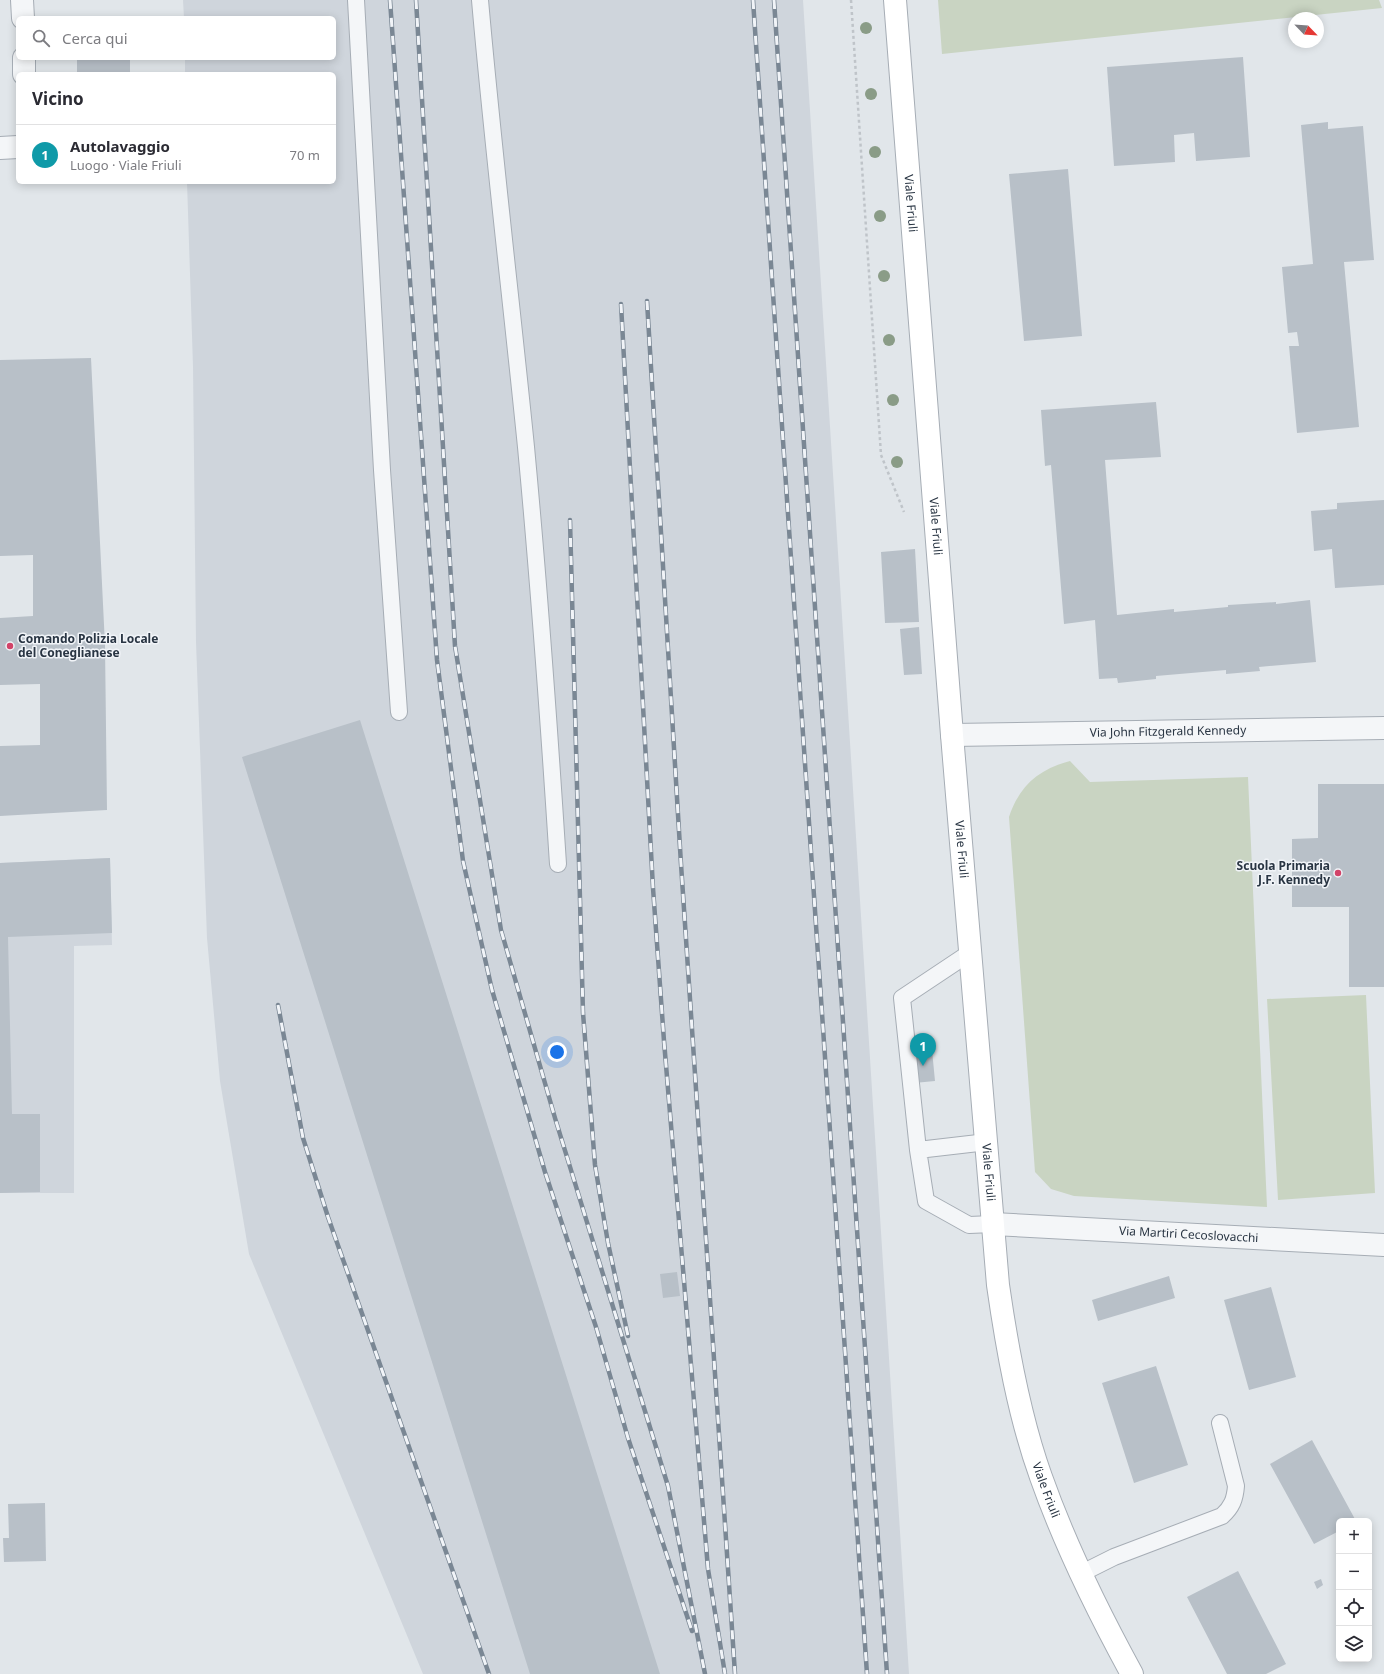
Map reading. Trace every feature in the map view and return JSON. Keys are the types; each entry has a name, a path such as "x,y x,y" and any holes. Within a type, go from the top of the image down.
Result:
{"street":[{"path":"22,0 23,16"},
{"name":"Viale Friuli","path":"895,0 952,735 998,1285 1004,1328 1026,1431 1040,1476 1070,1554 1099,1614 1132,1674"},
{"path":"24,60 24,72"},
{"path":"0,148 16,147"},
{"name":"Via John Fitzgerald Kennedy","path":"952,735 1384,728"},
{"name":"Via Martiri Cecoslovacchi","path":"993,1224 1384,1245"}],"lane":[{"path":"356,0 382,470 399,712"},
{"path":"480,0 490,117 525,439 542,634 558,864"},
{"path":"971,952 902,998 918,1150 926,1201 968,1224 993,1224"},
{"path":"918,1150 987,1142"},
{"path":"1080,1574 1114,1556 1222,1516 1230,1508 1235,1496 1236,1486 1220,1423"}],"path":[{"path":"851,0 881,455 906,515"}],"shaded area":[{"path":"183,0 803,0 909,1674 423,1674 249,1254 220,1081 207,938 196,642 193,366 187,184 336,184 336,72 185,72 185,60 336,60 336,16 184,16"},
{"path":"110,858 112,945 74,946 74,1193 0,1193 0,863"}],"green space":[{"path":"938,0 1379,0 1382,8 1324,14 1324,12 1288,12 1288,18 942,54"},
{"path":"1070,761 1090,782 1248,777 1267,1207 1074,1196 1051,1189 1035,1172 1009,817 1018,796 1032,780 1059,764"},
{"path":"1366,995 1375,1193 1278,1200 1267,999"}],"building":[{"path":"1243,57 1250,157 1196,161 1194,133 1174,135 1175,162 1114,166 1107,67"},
{"path":"77,60 130,60 130,72 77,72"},
{"path":"1328,122 1328,129 1363,126 1374,260 1344,262 1359,427 1297,433 1289,346 1299,346 1297,332 1288,333 1282,267 1313,264 1301,125"},
{"path":"1068,169 1082,336 1024,341 1009,174"},
{"path":"91,358 105,645 107,810 0,816 0,746 40,745 40,684 0,685 0,618 33,616 33,555 0,556 0,360"},
{"path":"1156,402 1161,457 1105,460 1117,615 1174,609 1174,612 1228,607 1228,605 1276,602 1276,604 1310,600 1316,662 1259,667 1260,671 1226,674 1226,670 1156,676 1156,679 1118,683 1117,678 1099,679 1095,620 1064,624 1051,465 1045,466 1041,410"},
{"path":"1384,500 1384,585 1335,588 1332,549 1314,551 1311,511 1337,509 1337,503"},
{"path":"915,549 919,622 885,623 881,552"},
{"path":"919,627 922,674 904,675 900,629"},
{"path":"360,720 660,1674 530,1674 242,757"},
{"name":"Scuola Primaria J.F. Kennedy","path":"1318,784 1384,784 1384,987 1349,987 1349,907 1292,907 1292,839 1318,838"},
{"path":"110,858 112,933 8,937 12,1114 40,1114 40,1192 0,1193 0,863"},
{"path":"932,1050 935,1081 914,1083 911,1052"},
{"path":"677,1272 680,1296 663,1298 660,1274"},
{"path":"1169,1276 1175,1298 1098,1321 1092,1300"},
{"path":"1271,1287 1296,1377 1249,1390 1224,1300"},
{"path":"1156,1366 1188,1465 1134,1483 1102,1383"},
{"path":"1312,1440 1354,1518 1336,1518 1336,1533 1314,1544 1270,1464"},
{"path":"45,1503 46,1561 4,1562 3,1538 9,1538 8,1504"},
{"path":"1238,1571 1286,1664 1266,1674 1227,1674 1187,1597"},
{"path":"1321,1579 1323,1585 1317,1589 1314,1582"}],"railway":[{"path":"390,0 437,660 463,861 492,990 545,1172 596,1327 628,1438 692,1631"},
{"path":"416,0 455,646 501,930 555,1118 668,1486 705,1674"},
{"path":"753,0 867,1674"},
{"path":"774,0 887,1674"},
{"path":"647,301 681,864 735,1674"},
{"path":"621,304 653,888 664,1041 708,1569 725,1674"},
{"path":"570,520 583,1013 595,1165 608,1243 628,1336"},
{"path":"278,1005 303,1138 328,1217 489,1674"}],"place":[{"name":"Comando Polizia Locale del Coneglianese","path":"10,646"},
{"name":"Scuola Primaria J.F. Kennedy","path":"1338,873"},
{"name":"Autolavaggio","path":"923,1066"}]}
